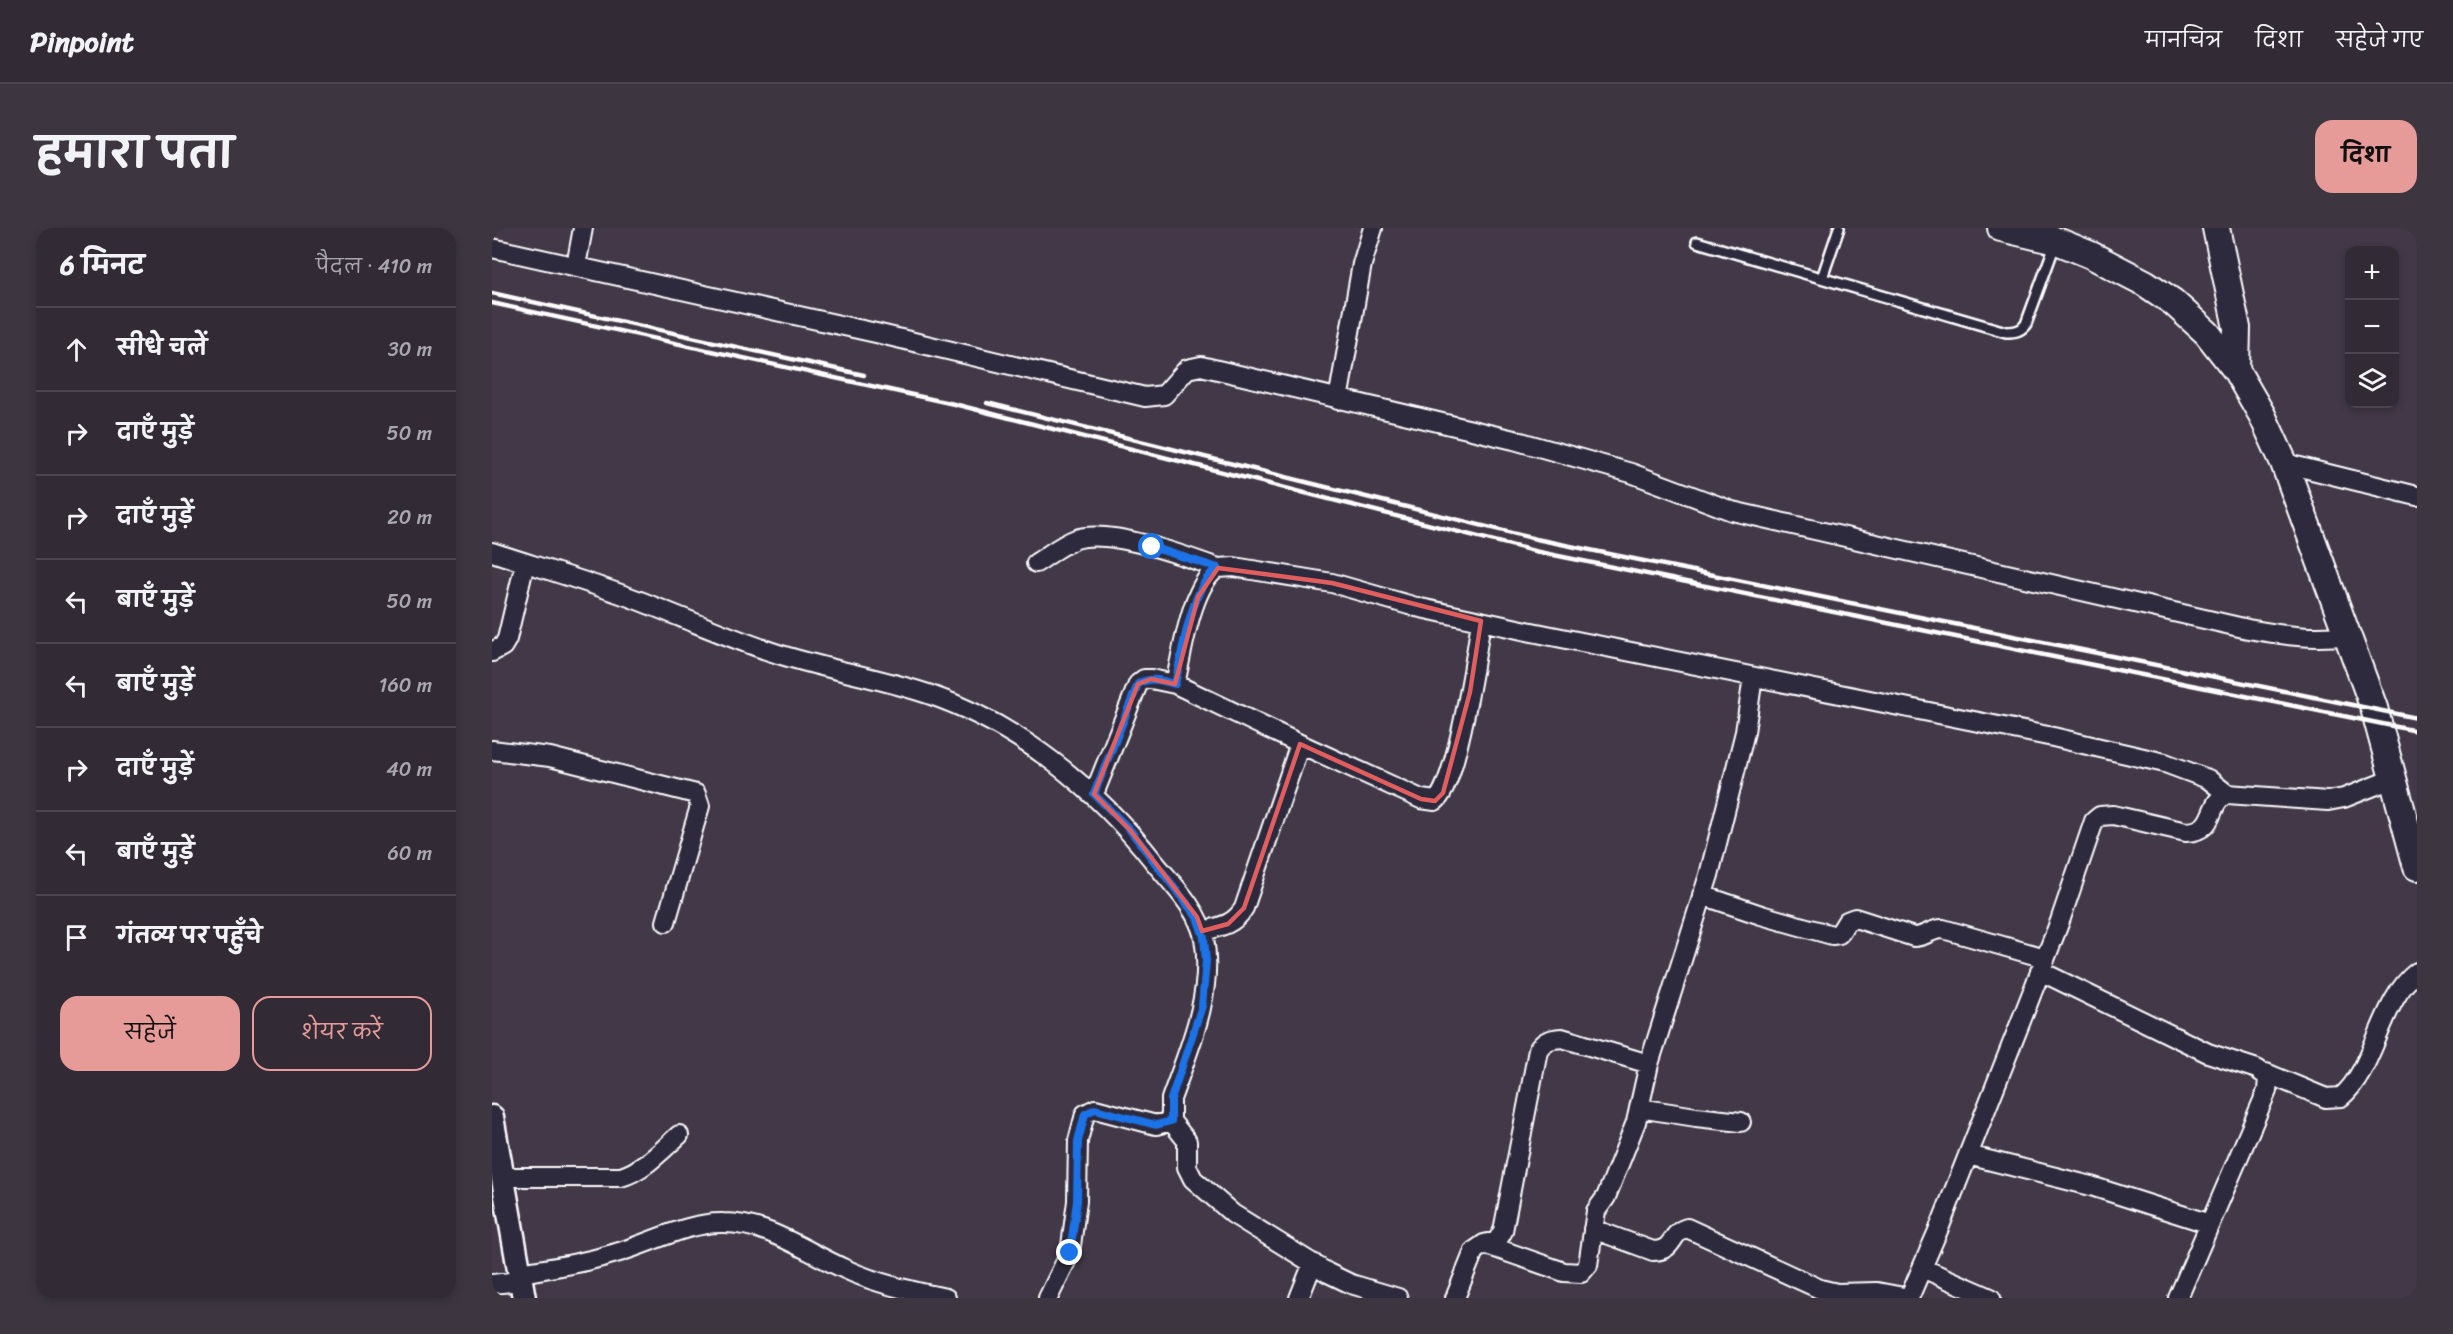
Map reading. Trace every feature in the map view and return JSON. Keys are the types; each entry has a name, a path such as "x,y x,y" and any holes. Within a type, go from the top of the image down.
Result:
{"main road":[{"path":"2001,228 2057,242 2119,268 2173,302 2206,333 2236,370 2262,415 2284,463 2348,635 2379,723 2417,867"},
{"path":"2216,228 2237,328 2236,370"}],"street":[{"path":"576,266 583,228"},
{"path":"1338,400 1362,264 1373,228"},
{"path":"492,248 876,333 1145,397 1164,395 1187,369 1201,366 1514,440 1631,473 1712,506 1732,511 2248,629 2298,637 2326,638 2348,635"},
{"path":"2284,463 2417,496"},
{"path":"1036,563 1065,544 1090,536 1108,537 1152,547 1218,568 1234,567 1332,583 1416,607 1481,621 2053,737 2165,763 2208,779 2227,794"},
{"path":"492,552 638,600 771,652 879,680 961,707 1054,761 1094,794 1130,830 1197,917 1202,931 1206,961 1202,1006 1171,1099 1171,1121 1187,1141 1187,1167 1193,1179 1233,1214 1328,1273 1351,1284 1398,1298"},
{"path":"492,652 503,646 507,639 525,563"},
{"path":"1175,684 1189,623 1198,597 1205,580 1218,568"},
{"path":"1094,794 1138,684 1151,679 1175,684 1421,799 1435,801 1440,798 1456,750 1470,692 1481,621"},
{"path":"1484,1244 1564,1272 1576,1274 1585,1270 1588,1265 1596,1211 1611,1184 1632,1132 1649,1064 1702,895 1742,744 1753,677"},
{"path":"1202,931 1228,924 1238,918 1244,908 1300,744"},
{"path":"492,750 550,758 696,794 700,806 666,922"},
{"path":"1593,1229 1653,1251 1660,1251 1670,1246 1677,1233 1687,1228 1820,1289 1837,1293 1877,1292 1909,1298 2043,965 2094,821 2100,816 2113,815 2186,832 2196,832 2206,825 2220,797 2227,794 2328,801 2344,798 2392,779"},
{"path":"1702,895 1832,935 1842,933 1847,921 1856,918 1914,937 1924,936 1934,929 1943,929 2043,965 2208,1053 2266,1073 2326,1098 2341,1097 2358,1077 2400,991 2417,972"},
{"path":"1455,1298 1474,1251 1484,1244 1497,1241 1503,1231 1538,1050 1542,1043 1562,1038 1649,1064"},
{"path":"2178,1298 2266,1091 2269,1082 2266,1073"},
{"path":"1639,1108 1741,1122"},
{"path":"1048,1298 1070,1253 1077,1201 1078,1141 1085,1114 1095,1109 1156,1125 1171,1121"},
{"path":"492,1117 522,1284"},
{"path":"502,1177 621,1177 643,1167 679,1135"},
{"path":"1968,1155 2091,1186 2210,1224"},
{"path":"492,1284 522,1284 698,1225 737,1224 784,1237 845,1269 872,1279 946,1298"},
{"path":"1299,1298 1313,1263"},
{"path":"1922,1268 1991,1298"}],"lane":[{"path":"1822,278 1839,228"},
{"path":"1696,243 2006,332 2014,332 2022,330 2026,324 2057,242"}],"highlighted area":[{"path":"1218,568 1332,583 1481,621 1470,692 1443,793 1435,801 1421,799 1300,744 1244,908 1228,924 1202,931 1197,917 1130,830 1094,794 1138,684 1151,679 1175,684 1198,597"}],"railway":[{"path":"492,293 864,375"},
{"path":"492,303 954,404 1534,551 2417,731"},
{"path":"987,403 1536,539 2417,718"}],"route":[{"path":"1070,1253 1077,1201 1076,1158 1085,1114 1095,1109 1156,1125 1171,1121 1171,1099 1202,1006 1206,961 1204,937 1197,917 1130,830 1094,794 1138,684 1151,679 1175,684 1189,623 1198,597 1205,580 1218,568 1152,547"}]}
